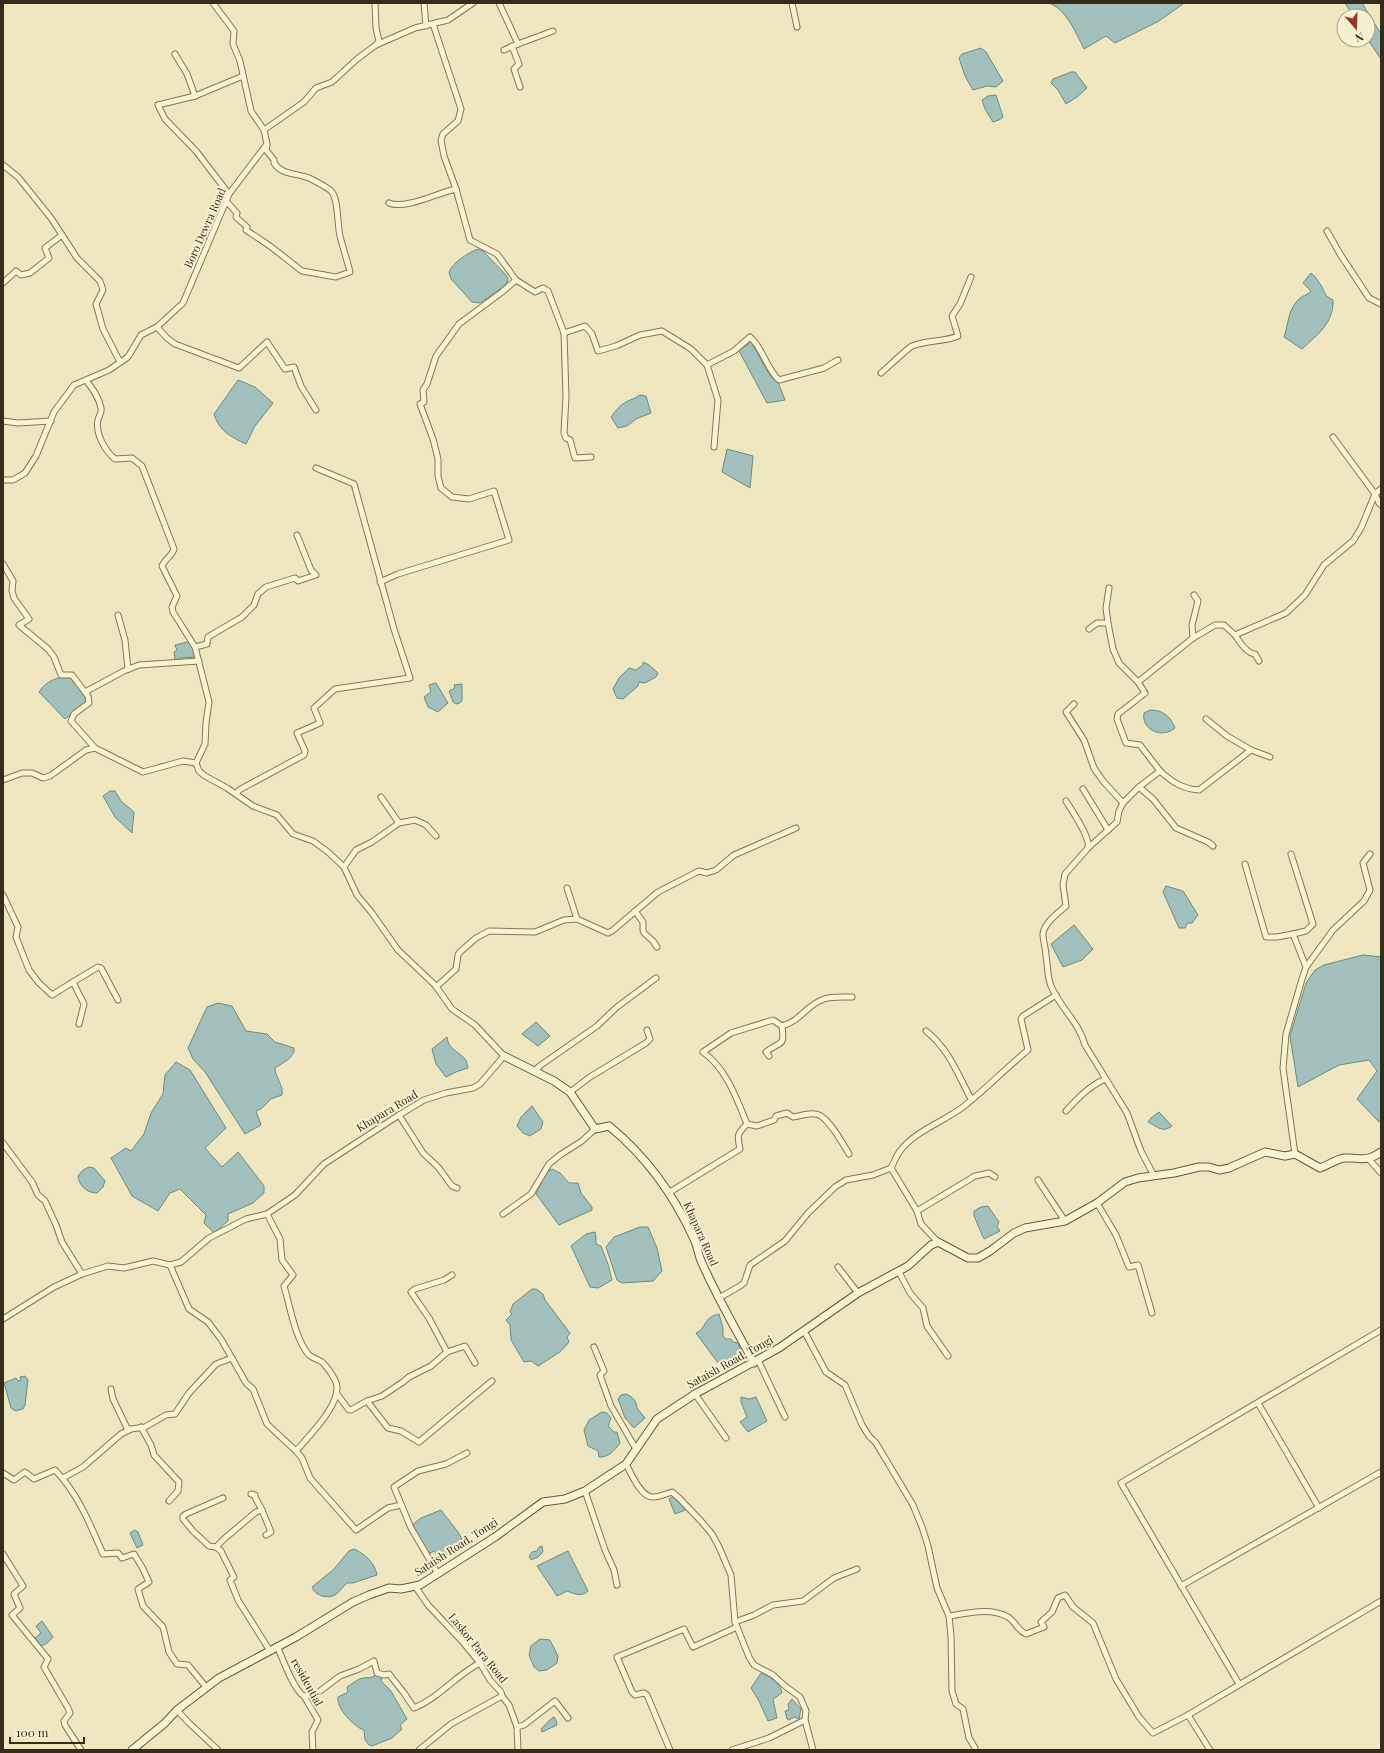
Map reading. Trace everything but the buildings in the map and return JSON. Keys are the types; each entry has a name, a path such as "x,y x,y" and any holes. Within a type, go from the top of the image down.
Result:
{"street":[{"path":"213,3 234,31 233,44 240,62 251,111 264,130 267,144 266,150 274,160 278,170 284,173 295,173 312,179 331,191 336,205 340,237 350,272 336,277 302,271 270,246 246,230 247,227 236,217 237,213 226,201"},
{"path":"375,3 376,28 379,41 376,46"},
{"path":"424,3 426,26"},
{"path":"264,130 304,102 316,88 332,82 357,59 376,46 415,28 448,20 473,3"},
{"path":"500,3 520,64 514,69 520,86"},
{"path":"792,3 797,27"},
{"path":"433,24 461,109 458,121 443,134 441,140 444,156 456,189 470,240 496,254 516,280 535,292 543,288 548,291 564,333 566,396 564,433 566,438 570,440 575,458 591,456"},
{"path":"504,50 552,32"},
{"path":"175,54 187,74 195,96"},
{"path":"229,194 196,151 165,119 158,105 195,96 243,76"},
{"name":"Boro Dewra Road","path":"3,480 13,480 24,473 36,456 54,412 74,385 108,370 128,357 141,335 157,327 183,303 229,194 267,144"},
{"path":"3,165 18,177 51,218 77,258 100,281 103,290 96,304 97,312 103,329 120,362"},
{"path":"390,203 410,203 456,189"},
{"path":"1327,231 1348,267 1369,298 1381,304"},
{"path":"3,283 16,271 21,275 30,273 49,258 45,248 62,235"},
{"path":"881,373 900,358 911,346 958,336 952,316 960,304 971,277"},
{"path":"380,582 405,572 509,540 494,492 469,499 452,497 441,488 438,476 438,459 433,439 420,404 424,402 423,390 427,384 436,356 459,324 516,280"},
{"path":"564,333 585,326 592,334 598,351 616,346 640,335 662,331 691,349 707,365 718,400 714,447"},
{"path":"157,327 167,338 176,344 239,368 267,342 285,369 294,367 301,386 316,410"},
{"path":"707,365 734,351 750,337 755,341 772,374 779,380 824,368 838,360"},
{"path":"86,380 94,391 100,406 98,426 106,449 115,459 135,459 142,466 174,549 173,554 167,558 162,566 177,596 172,606 173,612 195,647 209,702 205,744 199,760 196,763"},
{"path":"3,421 18,423 51,421"},
{"path":"1333,437 1375,494 1381,505"},
{"path":"236,794 240,790 304,755 305,751 297,733 320,723 314,708 335,689 410,678 380,582 354,484 316,468"},
{"path":"1234,635 1286,613 1305,594 1324,565 1353,541 1361,528 1375,494 1381,490"},
{"path":"195,647 206,644 208,637 242,617 254,605 258,594 266,587 295,578 298,581 316,575 311,570 297,535"},
{"path":"3,564 13,581 12,591 14,598 29,619 19,625 48,649 54,657 61,675 72,675 88,696 88,703 74,714 71,721 95,748 143,772 183,761 196,763"},
{"path":"1109,588 1106,608 1113,649 1120,664 1138,682 1145,693 1118,714 1117,719 1126,743 1140,745 1160,771 1171,781 1184,788 1199,790 1251,750"},
{"path":"1192,638 1192,625 1198,601 1194,595"},
{"path":"118,615 125,640 128,669"},
{"path":"1089,629 1097,623 1108,623"},
{"path":"1138,682 1192,638 1215,625 1224,625 1251,654 1255,654 1260,661"},
{"path":"85,692 128,669 139,665 199,661"},
{"path":"1074,704 1066,712 1084,740 1094,768 1103,782 1123,803"},
{"path":"1206,719 1228,736 1251,750 1270,757"},
{"path":"3,780 22,773 32,774 43,778 50,776 86,750 95,748"},
{"path":"196,763 199,771 253,806 277,815 293,834 313,841 328,852 344,867 357,895 372,913 389,939 398,950 436,987 452,1009 479,1029 504,1056 554,1081 570,1092 595,1129 582,1141 549,1164 531,1194 502,1214"},
{"path":"1154,1176 1133,1134 1127,1113 1085,1045 1082,1033 1051,986 1047,972 1043,934 1045,927 1066,906 1063,885 1065,874 1088,848 1117,822 1118,811 1123,803 1139,786 1160,771"},
{"path":"1139,786 1153,800 1176,828 1214,846"},
{"path":"1083,790 1108,830"},
{"path":"381,797 399,823"},
{"path":"1066,801 1082,829 1089,844 1088,848"},
{"path":"344,867 356,850 372,842 399,823 415,820 426,825 436,836"},
{"path":"436,987 456,969 458,955 460,952 476,938 489,931 535,932 564,920 577,919 608,933 658,892 699,871 707,873 716,870 734,855 796,828"},
{"path":"1245,864 1266,937 1277,937 1293,934 1306,931 1313,924 1291,854"},
{"path":"1295,1154 1283,1068 1286,1034 1306,967 1333,930 1364,901 1370,890 1363,863 1370,854"},
{"path":"567,888 577,919"},
{"path":"3,894 18,927 16,937 29,970 39,983 52,995 58,993 73,982 98,968 101,968 118,1000"},
{"path":"635,911 643,922 644,933 649,936 657,947"},
{"path":"1293,934 1306,967"},
{"path":"534,1071 597,1026 617,1007 656,978"},
{"path":"73,982 84,1004 79,1024"},
{"path":"719,1298 740,1286 747,1275 750,1265 786,1241 808,1213 835,1187 846,1180 873,1175 891,1168 899,1152 914,1138 962,1107 987,1087 1004,1070 1028,1050 1021,1019 1023,1016 1056,995"},
{"path":"747,1124 739,1102 722,1072 703,1052 731,1033 773,1020 782,1026 793,1023 814,1004 825,998 852,997"},
{"path":"769,1056 766,1052 781,1044 783,1038 782,1026"},
{"path":"570,1092 590,1077 646,1043 650,1038 647,1030"},
{"path":"926,1031 937,1040 949,1056 972,1099"},
{"name":"Khapara Road","path":"170,1265 181,1262 209,1238 246,1219 267,1214 295,1195 324,1164 424,1100 446,1093 473,1088 480,1084 492,1072 504,1056"},
{"path":"1066,1111 1077,1098 1091,1086 1105,1079"},
{"path":"747,1124 758,1126 774,1120 776,1116 787,1113 793,1117 815,1114 823,1115 848,1154"},
{"path":"399,1115 423,1153 438,1167 452,1186 457,1188"},
{"path":"670,1192 740,1149 737,1138 739,1132 747,1124"},
{"name":"Khapara Road","path":"595,1129 609,1126 619,1134 654,1171 670,1192 695,1241 701,1261 719,1298 756,1362"},
{"path":"3,1143 32,1182 38,1195 45,1201 62,1242 82,1274"},
{"path":"891,1168 916,1211 921,1224 938,1242 968,1258 978,1258 1014,1233 1025,1228 1065,1221 1097,1203 1125,1182 1138,1178 1199,1167 1209,1167 1219,1170 1229,1168 1265,1152 1285,1156 1295,1154 1320,1168 1343,1158 1355,1160 1368,1158 1381,1152"},
{"path":"1368,1158 1381,1173"},
{"path":"916,1211 975,1176 990,1173 995,1177"},
{"path":"1038,1180 1065,1221"},
{"path":"1097,1203 1116,1235 1128,1267 1138,1265 1152,1313"},
{"path":"267,1214 280,1239 282,1260 294,1275 284,1286 300,1340 310,1356 322,1362 335,1380 337,1387 337,1394 317,1427 296,1451"},
{"name":"Sataish Road, Tongi","path":"132,1750 165,1723 177,1710 219,1678 296,1637 353,1602 389,1588 401,1589 420,1585 495,1537 543,1502 564,1500 585,1491 626,1464 657,1419 695,1394 756,1362 804,1331 858,1293 899,1272 908,1266 931,1245 938,1242"},
{"path":"3,1319 54,1287 82,1274 108,1266 124,1268 153,1261 170,1265 189,1309 208,1322 221,1339 246,1383 253,1389 267,1424 302,1458 310,1478 356,1530 388,1508 401,1505"},
{"path":"838,1267 858,1293"},
{"path":"899,1272 910,1293 923,1308 927,1326 948,1356"},
{"path":"447,1352 429,1318 412,1292 415,1289 444,1280 452,1275"},
{"path":"1239,1684 1122,1483 1381,1330"},
{"path":"804,1331 826,1372 844,1385 862,1424 869,1436 876,1443 913,1505 928,1546 937,1588 949,1616 952,1642 952,1691 956,1704 963,1709 969,1738 975,1748"},
{"path":"337,1394 349,1410 367,1401 382,1396 409,1377 431,1366 447,1352 465,1346 475,1363"},
{"path":"594,1347 604,1371 600,1375 611,1406 636,1449"},
{"path":"63,1478 83,1467 121,1434 131,1429 144,1427 166,1415 176,1414 189,1392 216,1364 232,1358"},
{"path":"756,1362 784,1417"},
{"path":"367,1401 388,1428 402,1431 419,1442 492,1380"},
{"path":"111,1389 113,1399 128,1430 131,1429"},
{"path":"695,1394 726,1438"},
{"path":"1258,1404 1319,1508"},
{"path":"141,1427 154,1455 179,1482 178,1491 169,1500"},
{"path":"438,1574 411,1528 394,1488 418,1471 446,1464 467,1453"},
{"path":"626,1464 642,1493 647,1497 653,1498 672,1492 692,1511 712,1534 726,1561 731,1575 736,1625 754,1665 773,1674 785,1686 800,1697 806,1711 805,1720 813,1750"},
{"path":"3,1473 14,1480 25,1472 34,1479 55,1470 63,1478 74,1494 92,1527 103,1554 118,1553 122,1558 134,1554 142,1567 148,1582 138,1589 143,1606 163,1627 169,1652 177,1664 188,1665 206,1688"},
{"path":"1181,1586 1381,1472"},
{"path":"585,1491 605,1550 614,1570 617,1585"},
{"path":"251,1494 255,1494 255,1497 270,1528 270,1532 266,1535"},
{"path":"223,1498 183,1516 193,1531 209,1546 216,1547 225,1556 234,1577 230,1580 238,1600 270,1651"},
{"path":"216,1547 251,1517 262,1510"},
{"path":"3,1554 23,1586 14,1594 20,1608 12,1615 48,1659 44,1666 70,1713 64,1721 65,1725 81,1750"},
{"path":"670,1750 647,1695 644,1693 635,1695 632,1692 617,1657 684,1629 693,1647 773,1605 803,1601 834,1578 857,1569"},
{"name":"Laskor Para Road","path":"415,1586 428,1605 461,1640 480,1663 490,1680 501,1692 502,1696 509,1705 517,1727 518,1750"},
{"path":"949,1616 982,1611 995,1612 1010,1618 1019,1631 1026,1634 1044,1627 1041,1622 1052,1612 1058,1598 1065,1595 1073,1607 1093,1623 1116,1679 1139,1717 1153,1733 1188,1715 1381,1601"},
{"name":"residential","path":"277,1646 293,1681 318,1720 312,1732 313,1750"},
{"path":"304,1696 316,1694 340,1676 359,1669 374,1661 377,1673 384,1675 389,1674 414,1708 428,1701 465,1672 480,1663"},
{"path":"419,1750 451,1724 502,1696"},
{"path":"517,1727 528,1722 544,1708 555,1701 568,1718"},
{"path":"177,1710 218,1750"},
{"path":"1188,1715 1210,1750"},
{"path":"732,1750 775,1735 805,1720"}],"water":[{"path":"1049,3 1183,4 1159,21 1115,43 1106,36 1084,49 1070,22 1061,10"},
{"path":"1345,3 1362,3 1365,8 1348,8"},
{"path":"1376,26 1381,34 1381,59 1373,48 1376,48"},
{"path":"981,48 986,52 1003,81 996,87 987,86 973,90 965,76 959,58 962,54"},
{"path":"1071,72 1075,72 1087,88 1066,104 1058,90 1051,83 1053,79"},
{"path":"996,95 1003,117 993,122 985,109 982,100 988,96"},
{"path":"478,249 483,251 508,279 506,285 480,303 472,302 451,279 449,272 461,258"},
{"path":"1311,273 1320,284 1326,296 1333,300 1333,308 1324,328 1302,349 1284,337 1290,313 1294,304 1311,291 1303,283"},
{"path":"751,342 771,377 778,382 785,400 767,403 739,351"},
{"path":"238,380 255,387 273,403 255,426 246,444 226,433 219,425 214,414"},
{"path":"640,395 646,396 651,413 636,419 627,426 618,428 611,417 623,404"},
{"path":"727,449 753,456 750,488 722,472"},
{"path":"191,641 195,657 180,658 179,660 175,660 174,652 177,650 175,645"},
{"path":"643,662 658,673 656,677 645,683 639,682 638,686 623,699 617,698 613,689 619,678 629,668 636,670 643,665"},
{"path":"69,676 87,699 83,705 65,719 39,692 52,680"},
{"path":"436,683 448,703 438,712 428,707 424,697 431,692 429,685"},
{"path":"462,684 462,701 456,704 453,702 449,691 455,688 454,685"},
{"path":"1150,710 1159,711 1166,714 1175,728 1164,733 1159,733 1149,728 1144,719 1144,713"},
{"path":"110,791 115,791 121,801 134,812 132,833 115,817 103,796"},
{"path":"1166,886 1183,891 1198,915 1192,923 1188,923 1185,928 1179,928 1163,892"},
{"path":"1074,925 1093,949 1082,960 1063,967 1051,944"},
{"path":"1363,955 1381,957 1381,1121 1379,1122 1357,1099 1377,1071 1369,1060 1339,1065 1298,1087 1290,1036 1306,983 1315,970 1324,965"},
{"path":"218,1003 232,1006 246,1031 267,1034 275,1042 294,1048 292,1055 275,1068 276,1075 282,1088 282,1095 271,1099 261,1109 256,1111 261,1125 245,1134 205,1072 193,1059 188,1048 207,1007"},
{"path":"536,1022 550,1036 538,1046 522,1034"},
{"path":"447,1037 451,1047 466,1060 468,1068 446,1077 436,1064 432,1049"},
{"path":"176,1062 190,1070 226,1128 205,1148 222,1167 238,1152 264,1186 264,1193 253,1203 228,1214 228,1221 214,1233 204,1223 206,1215 180,1189 170,1193 158,1211 132,1196 111,1158 126,1148 131,1151 144,1134 151,1113 163,1094 165,1075"},
{"path":"532,1106 543,1122 541,1129 530,1136 523,1133 517,1126 521,1117"},
{"path":"1159,1112 1172,1126 1163,1129 1148,1122"},
{"path":"89,1167 94,1168 105,1181 103,1187 97,1193 90,1192 84,1188 79,1180 78,1176 83,1170"},
{"path":"552,1169 560,1173 569,1183 578,1183 581,1193 592,1207 592,1210 559,1225 536,1194 546,1173"},
{"path":"988,1206 999,1222 997,1226 1000,1231 984,1239 974,1216 974,1211 981,1207"},
{"path":"640,1227 648,1227 657,1248 662,1271 653,1281 622,1283 617,1280 606,1247 614,1237"},
{"path":"595,1232 596,1244 601,1246 612,1280 598,1288 590,1287 571,1246 586,1234"},
{"path":"532,1289 536,1289 543,1294 545,1300 570,1333 567,1337 569,1342 560,1352 538,1366 531,1361 524,1362 511,1340 510,1325 506,1320 512,1314 510,1312 513,1304"},
{"path":"719,1314 723,1328 723,1336 726,1339 731,1339 733,1342 738,1343 742,1355 740,1359 718,1363 696,1333 710,1318"},
{"path":"25,1376 28,1380 25,1405 23,1409 15,1411 11,1408 4,1383 16,1378 18,1381 21,1380 20,1377"},
{"path":"626,1394 634,1399 637,1408 645,1418 634,1428 625,1418 618,1399 621,1395"},
{"path":"741,1397 749,1399 756,1397 767,1421 748,1432 740,1422 747,1417 741,1402"},
{"path":"602,1412 607,1413 611,1418 608,1426 614,1432 617,1432 620,1443 614,1451 608,1455 599,1457 598,1451 588,1446 584,1430 589,1420"},
{"path":"674,1496 688,1509 675,1514 669,1499"},
{"path":"441,1510 463,1541 456,1553 440,1561 434,1551 431,1553 427,1551 412,1525 421,1518"},
{"path":"135,1530 138,1532 143,1545 137,1548 130,1533"},
{"path":"542,1546 543,1552 538,1557 531,1560 529,1556 532,1552 537,1551 539,1547"},
{"path":"354,1549 369,1559 377,1575 353,1583 347,1583 335,1595 325,1597 318,1595 312,1587 334,1569 349,1551"},
{"path":"568,1551 588,1591 583,1594 575,1594 567,1591 557,1596 537,1566"},
{"path":"42,1621 53,1637 47,1643 39,1645 34,1639 41,1633 36,1626"},
{"path":"540,1639 550,1640 558,1656 557,1663 547,1670 539,1671 534,1667 529,1655 531,1646"},
{"path":"761,1673 774,1681 781,1689 782,1693 773,1699 777,1718 768,1721 751,1688"},
{"path":"376,1675 382,1678 381,1681 391,1691 407,1719 400,1725 402,1729 392,1738 372,1746 365,1740 364,1730 355,1725 346,1716 340,1706 338,1697 348,1692 347,1687 357,1680"},
{"path":"792,1699 801,1709 799,1719 794,1717 789,1720 787,1719 785,1711 789,1710 788,1704"},
{"path":"554,1717 557,1725 542,1732 541,1729"}]}
